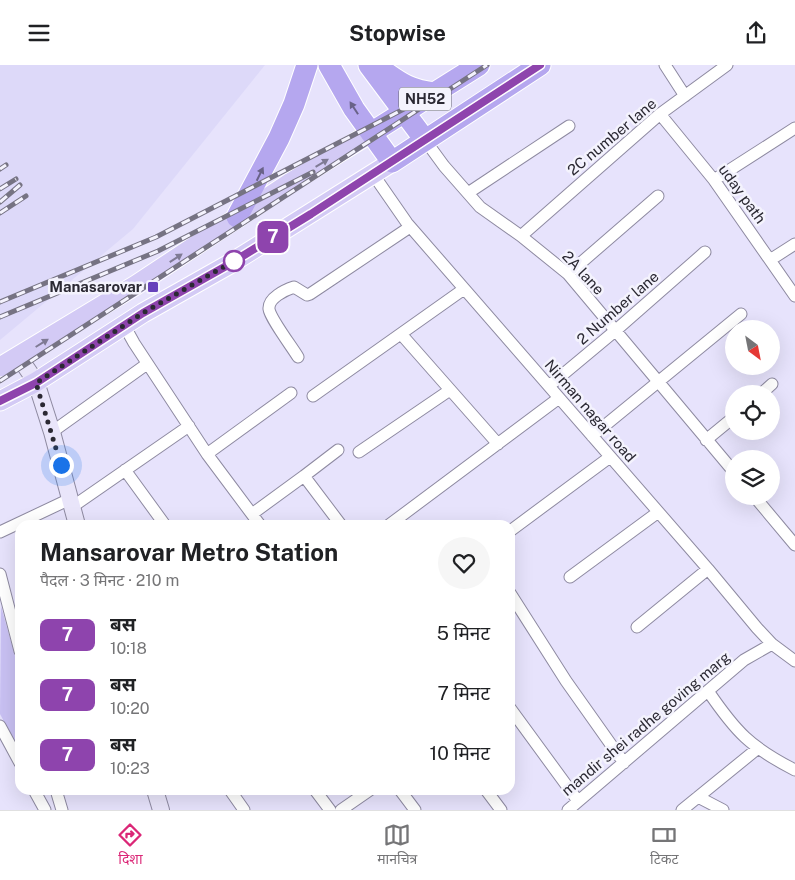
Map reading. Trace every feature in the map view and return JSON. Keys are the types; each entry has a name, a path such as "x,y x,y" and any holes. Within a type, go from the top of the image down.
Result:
{"highway":[{"path":"237,217 294,104 307,65"},
{"path":"329,65 350,101 392,162"},
{"name":"NH52","path":"369,65 425,140"},
{"path":"374,65 417,91 434,93"},
{"name":"NH52","path":"371,133 478,65"},
{"name":"NH52","path":"392,162 540,65"}],"main road":[{"path":"0,367 136,285 291,182 371,133"},
{"path":"0,401 36,383 143,313 228,265 392,162"}],"street":[{"path":"665,65 685,96"},
{"name":"2C number lane","path":"520,236 660,114 726,65"},
{"name":"uday path","path":"660,114 714,179 795,296"},
{"path":"468,193 569,126"},
{"path":"714,179 795,127"},
{"name":"2A lane","path":"425,140 480,207 568,274 725,462"},
{"name":"Nirman nagar road","path":"373,174 410,227 708,569 757,628 772,644 795,661"},
{"path":"568,274 658,197"},
{"path":"298,357 270,314 269,304 272,299 294,287 307,295 310,294 410,227"},
{"path":"770,260 795,244"},
{"name":"2 Number lane","path":"549,386 705,252"},
{"path":"313,396 464,289"},
{"path":"592,436 741,314"},
{"path":"124,325 147,364 207,454 256,520"},
{"path":"401,334 498,444"},
{"path":"19,357 36,383 76,520"},
{"path":"52,432 147,364"},
{"path":"359,452 450,390"},
{"path":"207,454 291,393"},
{"path":"396,520 559,398"},
{"path":"706,440 725,424"},
{"path":"29,520 71,503 189,427"},
{"path":"252,514 338,450"},
{"path":"515,527 610,457"},
{"path":"125,470 160,520"},
{"path":"304,476 337,520"},
{"path":"762,505 795,545"},
{"path":"570,577 658,513"},
{"path":"0,532 15,526"},
{"path":"637,627 708,569"},
{"path":"0,574 3,600 15,636"},
{"path":"515,601 566,681 624,763"},
{"name":"mandir shei radhe goving marg","path":"568,810 744,660 772,644"},
{"path":"708,691 727,720 757,749 795,770"},
{"path":"515,715 578,801"},
{"path":"0,726 15,754"},
{"path":"682,810 757,749"},
{"path":"37,795 45,810"},
{"path":"58,795 62,810"},
{"path":"156,795 161,810"},
{"path":"234,795 244,810"},
{"path":"319,795 330,810"},
{"path":"341,810 363,795"},
{"path":"404,795 414,810"},
{"path":"490,795 501,810"},
{"path":"698,797 723,810"}],"shaded area":[{"path":"0,65 265,65 133,229 0,340"},
{"path":"1,606 15,656 15,742 0,714"}],"railway":[{"path":"0,381 487,65"},
{"path":"0,302 156,237 431,95"},
{"path":"0,169 6,165"},
{"path":"0,317 158,251 313,172"},
{"path":"0,189 16,179"},
{"path":"0,202 20,185"},
{"path":"0,213 26,196"}],"bus line":[{"name":"7","path":"0,401 36,383 143,313 228,265 311,214 540,65"}],"place":[{"name":"Manasarovar","path":"153,287"}],"route":[{"path":"61,465 36,383 143,313 234,261"}]}
